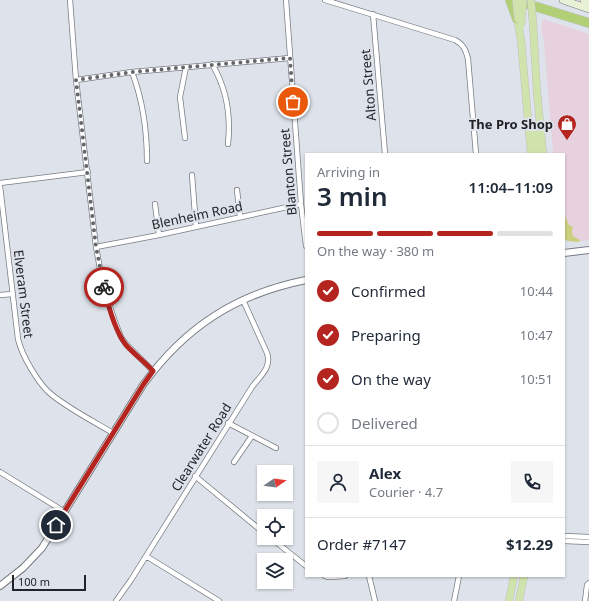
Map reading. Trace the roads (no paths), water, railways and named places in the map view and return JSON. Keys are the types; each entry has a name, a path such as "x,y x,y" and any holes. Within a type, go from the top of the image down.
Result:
{"highway":[{"path":"510,0 519,23"},
{"path":"515,0 589,23"}],"main road":[{"path":"515,0 521,40 531,153"},
{"path":"519,23 523,0"},
{"path":"531,0 543,153"},
{"path":"563,0 589,8"},
{"path":"584,0 589,2"},
{"path":"536,153 537,92"},
{"path":"509,601 514,577"},
{"path":"519,601 524,577"}],"street":[{"path":"70,0 76,80 96,247 106,297 121,337 153,371"},
{"name":"Blanton Street","path":"286,0 301,204 305,238"},
{"path":"325,0 455,40 465,49 468,59 476,153"},
{"name":"Alton Street","path":"374,14 385,153"},
{"path":"76,80 132,72 290,58"},
{"path":"212,64 219,75 225,90 228,104 228,144"},
{"path":"185,138 180,97 186,67"},
{"path":"132,72 145,122 147,161"},
{"path":"0,184 88,172"},
{"path":"192,175 196,227"},
{"name":"Elveram Street","path":"0,184 20,347 44,386 54,397 113,433"},
{"path":"237,190 240,217"},
{"path":"155,204 159,235"},
{"name":"Blenheim Road","path":"96,247 301,204"},
{"path":"565,253 589,250"},
{"path":"0,586 20,571 48,540 113,433 153,371 183,339 218,312 243,300 283,285 305,280"},
{"path":"0,295 13,294"},
{"name":"Clearwater Road","path":"116,601 146,556 228,423 252,387 265,372 269,361 267,353 243,300"},
{"path":"228,423 276,448"},
{"path":"234,462 252,436"},
{"path":"0,472 65,512"},
{"path":"195,476 257,526"},
{"path":"565,536 589,536"},
{"path":"565,541 589,542"},
{"path":"280,545 305,565"},
{"path":"146,556 219,601"},
{"path":"369,577 375,601"},
{"path":"454,601 459,577"},
{"path":"585,601 587,585 589,583"}],"place":[{"name":"The Pro Shop","path":"567,141"}]}
